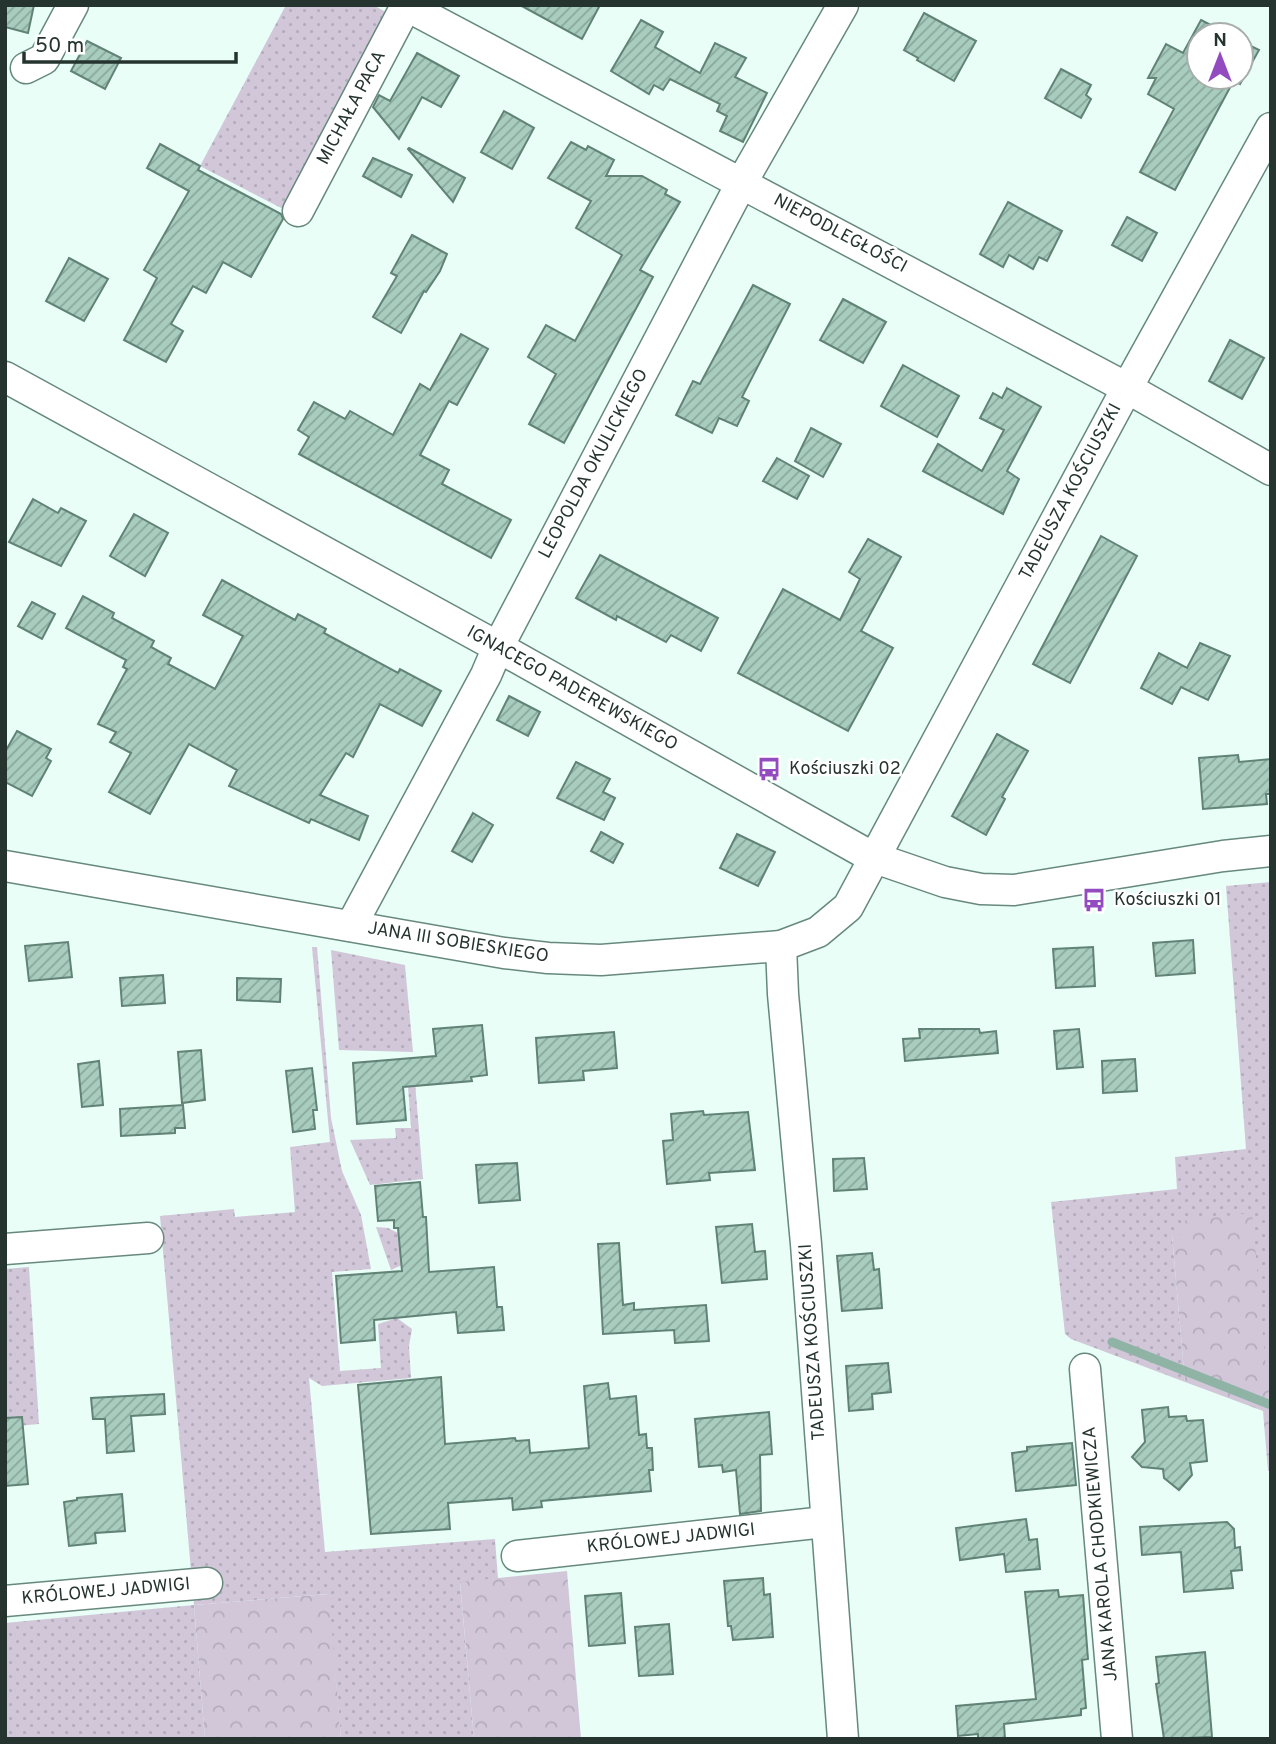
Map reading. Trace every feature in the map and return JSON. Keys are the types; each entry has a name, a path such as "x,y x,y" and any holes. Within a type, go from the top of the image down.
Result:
{"street":[{"path":"26,68 44,59 74,5"},
{"name":"LEOPOLDA OKULICKIEGO","path":"351,926 486,675 498,647 742,182 843,5"},
{"name":"NIEPODLEGŁOŚCI","path":"406,6 1127,388 1271,470"},
{"name":"MICHAŁA PACA","path":"298,211 406,6"},
{"name":"TADEUSZA KOŚCIUSZKI","path":"872,857 1271,128"},
{"name":"IGNACEGO PADEREWSKIEGO","path":"5,377 498,647 872,857 945,882 981,889 1014,890 1223,856 1271,851"},
{"name":"JANA III SOBIESKIEGO","path":"5,866 504,953 548,958 612,959 781,946 818,932 848,906 872,857"},
{"name":"TADEUSZA KOŚCIUSZKI","path":"781,946 843,1739"},
{"path":"5,1249 148,1238"},
{"name":"JANA KAROLA CHODKIEWICZA","path":"1085,1369 1117,1739"},
{"name":"KRÓLOWEJ JADWIGI","path":"517,1556 825,1522"},
{"name":"KRÓLOWEJ JADWIGI","path":"5,1601 207,1583"}],"green space":[{"path":"286,5 373,5 393,16 287,211 200,166"},
{"path":"1271,882 1271,1390 1268,1390 1182,1221 1182,1235 1172,1235 1185,1382 1071,1339 1065,1334 1051,1202 1177,1189 1175,1157 1246,1149 1226,886"},
{"path":"312,947 317,947 331,1118 342,1171 361,1215 371,1269 332,1272 340,1371 381,1368 378,1324 397,1318 412,1329 409,1346 411,1378 322,1386 309,1378 325,1552 495,1539 498,1579 460,1583 474,1739 341,1739 328,1594 194,1605 160,1216 234,1209 235,1217 295,1212 290,1147 330,1142"},
{"path":"331,950 405,965 413,1052 339,1050"},
{"path":"413,1058 423,1179 370,1185 350,1140 396,1138 395,1128 411,1128 406,1059"},
{"path":"1252,1213 1268,1389 1271,1390 1271,1471 1268,1471 1263,1411 1185,1382 1172,1235 1182,1234 1182,1221"},
{"path":"376,1227 388,1228 402,1235 404,1264 391,1270"},
{"path":"29,1267 39,1424 5,1427 5,1269"},
{"path":"567,1571 581,1739 474,1739 460,1582"},
{"path":"329,1594 341,1739 205,1739 194,1605"},
{"path":"194,1605 205,1739 5,1739 5,1623"}],"building":[{"path":"5,5 34,5 28,33 5,27"},
{"path":"520,5 600,5 582,39"},
{"path":"924,13 976,41 954,81 904,50"},
{"path":"641,20 663,32 655,47 700,73 715,43 746,58 735,77 767,93 743,142 720,131 727,116 717,111 720,104 670,79 663,90 654,85 649,94 611,71"},
{"path":"87,41 121,58 105,89 71,71"},
{"path":"1166,44 1183,53 1185,49 1185,91 1228,91 1175,190 1140,172 1174,109 1148,94 1156,78 1148,78"},
{"path":"417,53 459,76 441,107 422,97 399,139 373,107 379,95 390,101"},
{"path":"1061,69 1091,85 1086,95 1091,99 1081,118 1045,98"},
{"path":"504,111 534,128 512,169 481,152"},
{"path":"571,142 586,150 588,146 614,160 606,176 642,176 667,190 665,194 680,202 640,270 653,277 564,443 529,424 556,374 528,357 546,325 575,341 622,255 576,228 591,201 548,178"},
{"path":"160,144 200,166 198,170 281,214 283,219 251,277 223,262 206,293 193,286 171,324 183,331 166,362 124,340 157,278 144,270 189,191 147,168"},
{"path":"408,149 465,178 453,202"},
{"path":"373,158 412,175 401,197 363,176"},
{"path":"1008,202 1062,231 1047,261 1039,257 1033,269 1009,255 1003,267 980,254"},
{"path":"1127,217 1157,233 1142,261 1112,245"},
{"path":"412,235 447,254 440,271 426,292 424,291 401,333 373,317 397,276 391,273"},
{"path":"69,258 108,279 84,321 46,301"},
{"path":"753,285 790,304 742,397 749,401 737,426 719,418 712,433 676,415 693,381 700,384"},
{"path":"843,299 886,322 863,363 820,340"},
{"path":"461,334 488,349 457,405 449,401 420,455 449,470 442,484 511,520 491,558 299,454 309,437 298,430 314,402 345,419 350,411 393,435 420,384 430,390"},
{"path":"1230,340 1264,358 1242,399 1209,381"},
{"path":"903,365 959,396 937,437 881,406"},
{"path":"1007,388 1041,407 1007,471 1019,479 1003,514 923,471 938,444 982,471 1004,430 980,418 993,393 1002,398"},
{"path":"811,428 841,444 823,477 795,461"},
{"path":"777,458 809,476 797,499 763,481"},
{"path":"33,499 58,513 61,508 86,521 61,566 9,542"},
{"path":"134,514 168,533 145,576 110,556"},
{"path":"1101,536 1137,556 1070,683 1033,664"},
{"path":"868,539 901,557 861,631 893,648 848,731 738,673 783,589 840,620 860,579 849,572"},
{"path":"600,555 718,618 701,651 671,635 666,642 617,616 616,620 576,598"},
{"path":"222,580 295,620 298,614 326,629 324,633 398,673 400,669 441,691 422,726 380,704 353,757 346,753 320,795 368,816 359,840 311,819 309,823 229,786 237,770 189,744 150,814 109,792 131,753 110,742 116,732 98,724 127,669 123,667 126,660 66,628 83,596 114,613 112,618 154,641 151,647 171,658 168,664 215,689 243,636 203,615"},
{"path":"32,602 55,614 42,639 18,626"},
{"path":"1200,643 1230,656 1208,700 1181,687 1172,704 1141,688 1159,653 1187,668"},
{"path":"509,696 540,712 528,736 497,720"},
{"path":"17,731 51,749 46,758 51,761 32,796 5,782 5,752"},
{"path":"997,734 1028,751 1002,797 1005,799 986,835 952,816"},
{"path":"1238,755 1239,762 1271,759 1271,794 1266,794 1267,804 1203,809 1199,758"},
{"path":"576,762 610,779 603,792 615,798 604,820 557,798"},
{"path":"473,813 493,825 472,862 452,851"},
{"path":"601,832 623,844 613,863 591,851"},
{"path":"737,834 775,852 758,886 720,868"},
{"path":"1193,940 1195,973 1156,976 1153,943"},
{"path":"68,942 72,977 29,981 25,946"},
{"path":"1093,947 1095,986 1056,988 1053,949"},
{"path":"163,975 165,1003 122,1006 120,978"},
{"path":"237,978 281,979 280,1002 237,1000"},
{"path":"482,1025 487,1075 471,1077 472,1081 403,1087 406,1120 357,1124 353,1063 436,1056 433,1029"},
{"path":"919,1029 979,1029 980,1033 996,1031 998,1053 905,1061 903,1039 920,1038"},
{"path":"1079,1029 1083,1067 1057,1069 1054,1031"},
{"path":"614,1032 617,1068 583,1071 584,1080 539,1083 536,1038"},
{"path":"201,1050 205,1100 182,1103 178,1052"},
{"path":"1135,1059 1137,1091 1103,1093 1102,1061"},
{"path":"99,1061 103,1105 82,1107 78,1064"},
{"path":"312,1068 317,1110 313,1110 315,1129 293,1132 286,1071"},
{"path":"183,1105 185,1128 175,1128 175,1133 121,1136 120,1109"},
{"path":"703,1111 704,1115 748,1112 755,1170 709,1173 710,1180 667,1184 663,1141 673,1140 671,1114"},
{"path":"864,1158 867,1189 834,1191 833,1159"},
{"path":"517,1163 520,1200 479,1203 476,1165"},
{"path":"420,1182 423,1217 426,1217 429,1272 494,1267 497,1307 502,1307 504,1330 458,1333 456,1312 374,1320 375,1340 341,1343 336,1276 402,1271 398,1228 394,1228 394,1220 378,1221 375,1186"},
{"path":"752,1224 755,1252 765,1251 767,1279 722,1283 716,1227"},
{"path":"619,1243 623,1305 634,1303 634,1310 706,1305 709,1341 675,1343 674,1330 603,1334 598,1244"},
{"path":"872,1253 874,1270 879,1269 882,1308 842,1311 837,1256"},
{"path":"888,1363 891,1392 872,1394 873,1409 849,1411 846,1366"},
{"path":"441,1377 445,1444 515,1438 516,1441 529,1440 530,1453 589,1448 584,1386 608,1383 610,1399 636,1396 639,1435 646,1434 647,1448 652,1448 653,1470 649,1470 651,1491 541,1501 542,1507 513,1510 512,1498 448,1503 450,1529 371,1534 358,1385"},
{"path":"164,1394 165,1414 131,1416 134,1451 107,1453 105,1419 93,1419 91,1398"},
{"path":"1168,1407 1169,1417 1186,1416 1187,1421 1203,1420 1207,1461 1190,1463 1192,1475 1179,1490 1164,1478 1163,1469 1142,1467 1132,1457 1145,1442 1142,1410"},
{"path":"769,1412 772,1454 760,1455 761,1511 740,1514 736,1470 723,1472 722,1465 699,1467 695,1419"},
{"path":"22,1417 28,1484 5,1486 5,1418"},
{"path":"1072,1443 1076,1485 1016,1491 1012,1453 1027,1451 1027,1447"},
{"path":"122,1494 125,1531 95,1533 96,1543 69,1546 64,1502 77,1498"},
{"path":"1026,1519 1029,1540 1037,1539 1040,1569 1006,1572 1004,1554 960,1560 956,1528"},
{"path":"1227,1522 1234,1529 1235,1548 1240,1547 1242,1570 1231,1571 1233,1588 1184,1592 1181,1552 1142,1555 1140,1527"},
{"path":"763,1578 764,1595 770,1594 773,1637 733,1640 731,1626 728,1626 724,1581"},
{"path":"1058,1590 1059,1597 1083,1595 1088,1659 1082,1660 1086,1708 1081,1709 1081,1715 1004,1724 1005,1739 978,1739 978,1734 958,1736 956,1706 1036,1699 1025,1592"},
{"path":"621,1593 625,1643 589,1646 585,1596"},
{"path":"669,1624 673,1674 639,1676 635,1627"},
{"path":"1205,1652 1212,1737 1164,1739 1156,1684 1159,1683 1156,1657"}],"waterway":[{"path":"1112,1342 1271,1405"}],"place":[{"name":"Kościuszki 02","path":"769,769"},
{"name":"Kościuszki 01","path":"1094,900"}]}
